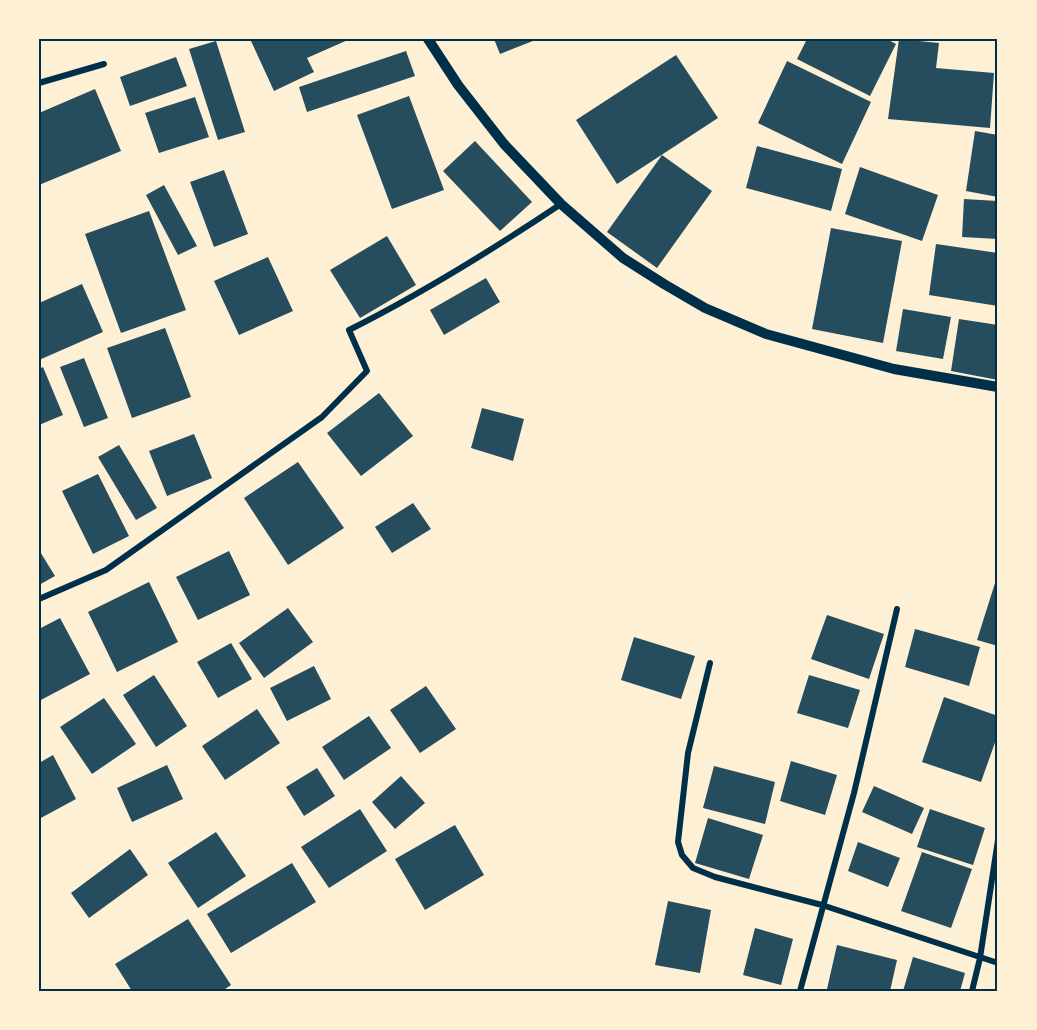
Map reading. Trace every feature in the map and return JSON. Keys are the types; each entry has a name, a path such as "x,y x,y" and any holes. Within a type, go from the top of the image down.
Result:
{"street":[{"path":"428,39 458,86 504,144 593,235 639,269 705,308 766,334 894,369 998,387"},
{"path":"39,84 104,64"},
{"path":"39,599 106,570 322,417 367,371 349,330 403,303 491,251 561,204"},
{"path":"800,991 854,793 897,609"},
{"path":"710,663 688,753 678,842 682,855 693,868 715,877 822,904 998,963"},
{"path":"972,991 980,958 998,840"}],"building":[{"path":"257,39 350,39 307,58 314,72 274,91 251,41"},
{"path":"494,39 538,39 500,54"},
{"path":"807,39 887,39 896,44 870,96 797,59"},
{"path":"899,39 939,43 936,68 994,73 990,128 888,119"},
{"path":"216,41 245,132 218,140 189,49"},
{"path":"406,51 415,76 307,112 299,87"},
{"path":"676,55 718,118 617,184 576,120"},
{"path":"176,57 187,86 130,106 120,77"},
{"path":"787,61 871,102 842,164 758,123"},
{"path":"95,89 121,151 39,185 39,113"},
{"path":"409,96 444,190 392,209 357,115"},
{"path":"195,97 209,137 159,153 145,113"},
{"path":"975,131 998,135 998,197 966,191"},
{"path":"475,141 532,202 500,231 443,171"},
{"path":"757,146 842,169 831,211 746,188"},
{"path":"662,155 712,191 657,268 607,232"},
{"path":"860,167 938,195 922,241 845,214"},
{"path":"224,170 248,234 214,247 190,182"},
{"path":"164,185 197,246 178,255 146,195"},
{"path":"964,199 998,201 998,239 962,237"},
{"path":"149,211 186,310 121,333 85,234"},
{"path":"831,228 902,241 883,343 812,329"},
{"path":"387,236 416,285 360,318 330,270"},
{"path":"936,244 998,253 998,306 929,295"},
{"path":"268,257 293,311 239,335 214,281"},
{"path":"486,278 500,302 444,335 430,310"},
{"path":"82,284 103,332 39,360 39,303"},
{"path":"903,309 951,317 943,359 896,351"},
{"path":"959,319 998,325 998,380 951,371"},
{"path":"165,328 191,397 132,418 107,348"},
{"path":"84,358 108,418 84,427 60,367"},
{"path":"43,367 63,415 39,425 39,369"},
{"path":"379,393 413,436 361,476 327,433"},
{"path":"482,408 524,419 513,461 471,448"},
{"path":"194,434 212,478 167,496 149,451"},
{"path":"119,445 157,508 136,520 98,457"},
{"path":"298,462 344,528 288,565 244,498"},
{"path":"98,474 129,536 93,554 62,491"},
{"path":"413,503 431,529 392,553 375,527"},
{"path":"39,550 55,576 39,585"},
{"path":"229,551 250,595 198,620 176,577"},
{"path":"149,582 178,642 117,672 88,612"},
{"path":"995,583 998,584 998,646 977,640"},
{"path":"288,608 313,642 264,678 239,643"},
{"path":"827,615 884,634 869,679 811,659"},
{"path":"60,618 90,674 39,701 39,629"},
{"path":"915,629 980,647 969,686 905,667"},
{"path":"634,637 695,656 681,699 621,680"},
{"path":"231,643 252,679 218,698 197,662"},
{"path":"314,666 331,699 287,721 270,688"},
{"path":"154,675 187,726 156,747 123,695"},
{"path":"809,675 860,690 848,728 797,713"},
{"path":"426,686 456,729 420,753 390,710"},
{"path":"944,697 998,716 998,734 981,782 922,762"},
{"path":"104,698 136,744 92,774 60,727"},
{"path":"257,709 280,743 225,780 202,746"},
{"path":"369,716 391,748 344,780 322,747"},
{"path":"53,755 76,799 39,819 39,763"},
{"path":"791,761 837,775 825,815 780,801"},
{"path":"167,765 183,799 132,822 117,788"},
{"path":"714,766 775,782 765,824 703,808"},
{"path":"317,768 335,796 304,816 286,787"},
{"path":"401,776 425,803 395,829 372,802"},
{"path":"874,786 924,808 912,834 862,812"},
{"path":"360,809 387,851 329,888 301,847"},
{"path":"930,809 985,828 973,865 917,847"},
{"path":"708,818 763,835 749,879 695,863"},
{"path":"455,825 484,875 425,910 395,859"},
{"path":"216,832 246,876 198,908 168,863"},
{"path":"858,842 900,858 888,887 848,871"},
{"path":"130,849 148,875 89,918 71,893"},
{"path":"922,852 972,869 951,928 901,911"},
{"path":"292,863 316,902 231,953 207,914"},
{"path":"668,901 711,910 700,973 655,965"},
{"path":"188,919 231,985 222,991 132,991 115,964"},
{"path":"755,928 793,939 781,985 743,975"},
{"path":"837,945 897,960 890,991 827,989"},
{"path":"913,957 965,973 960,991 903,991"}]}
